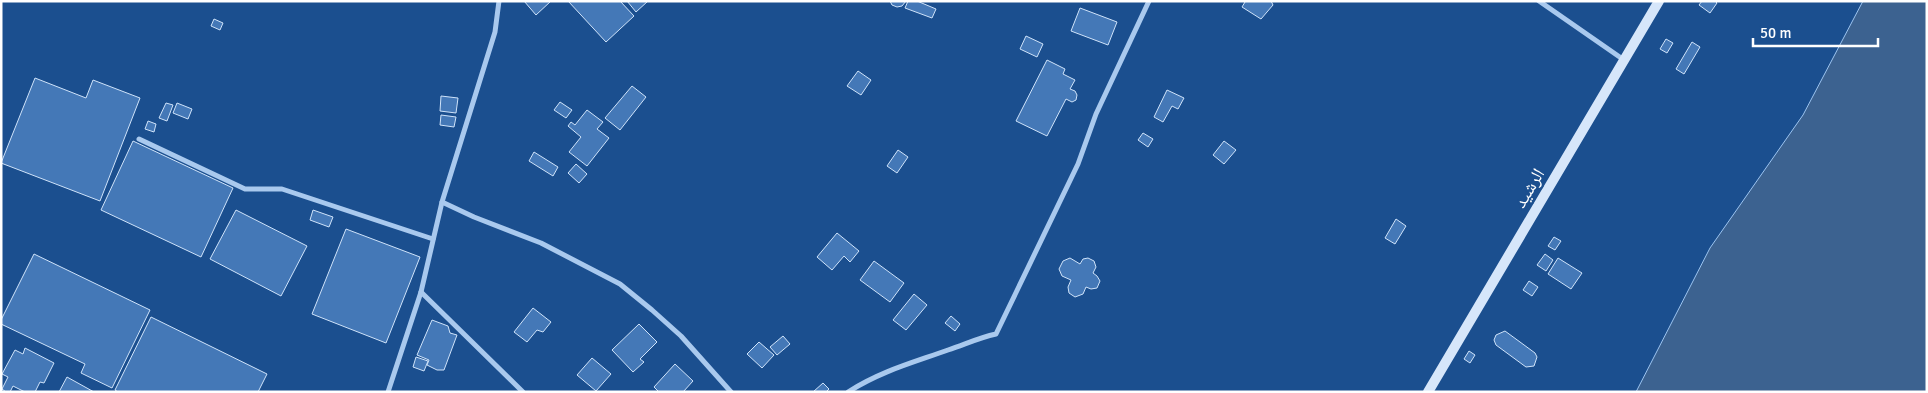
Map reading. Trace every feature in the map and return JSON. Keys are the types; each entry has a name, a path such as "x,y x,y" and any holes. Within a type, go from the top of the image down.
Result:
{"main road":[{"name":"الرشيد","path":"1428,392 1659,1"}],"street":[{"path":"848,392 864,382 909,362 949,350 978,338 996,334 1078,164 1096,114 1149,1"},
{"path":"1539,1 1624,60"},
{"path":"388,392 421,292 442,202 495,32 500,2"},
{"path":"139,139 245,189 282,189 433,238"},
{"path":"442,202 474,217 541,243 620,284 681,336 731,392"},
{"path":"421,292 523,392"}],"water":[{"path":"1863,1 1927,1 1927,392 1636,392 1710,248 1803,115"}],"building":[{"path":"524,1 551,1 536,15"},
{"path":"568,1 620,1 634,16 606,42"},
{"path":"627,1 648,1 636,12"},
{"path":"890,1 906,1 902,6 897,7 892,5"},
{"path":"908,1 917,1 936,9 932,18 905,8"},
{"path":"1243,1 1271,1 1273,5 1261,19 1242,7 1245,2"},
{"path":"1702,1 1715,1 1717,3 1710,13 1699,5"},
{"path":"1080,8 1117,22 1108,45 1071,31"},
{"path":"214,19 223,23 220,30 211,26"},
{"path":"1026,36 1043,44 1037,57 1020,49"},
{"path":"1666,39 1673,43 1667,53 1660,49"},
{"path":"1692,42 1700,47 1684,74 1676,69"},
{"path":"1047,60 1065,69 1063,74 1075,80 1070,89 1075,91 1077,95 1076,100 1072,102 1066,99 1047,136 1016,121"},
{"path":"858,71 871,80 861,95 847,86"},
{"path":"35,78 86,98 93,80 140,98 100,201 1,163"},
{"path":"632,86 646,97 620,130 605,118"},
{"path":"1167,90 1184,98 1178,109 1172,106 1163,122 1154,117"},
{"path":"441,96 458,98 456,113 440,111"},
{"path":"560,102 572,110 566,118 554,110"},
{"path":"166,103 173,105 167,121 159,118"},
{"path":"177,103 192,109 188,119 173,113"},
{"path":"587,110 603,122 597,129 609,138 587,166 569,152 581,137 568,126 571,122 575,125"},
{"path":"441,115 456,117 454,127 440,125"},
{"path":"148,121 156,124 154,132 145,129"},
{"path":"1143,133 1153,139 1148,147 1138,140"},
{"path":"133,141 233,188 201,257 101,210"},
{"path":"1224,141 1236,150 1224,164 1213,155"},
{"path":"898,150 908,157 897,173 887,166"},
{"path":"534,152 558,167 553,176 529,161"},
{"path":"576,164 587,174 579,183 568,173"},
{"path":"236,210 307,246 281,296 210,259"},
{"path":"313,210 333,217 329,227 310,220"},
{"path":"1396,219 1406,226 1395,244 1385,238"},
{"path":"346,229 420,257 386,343 312,314"},
{"path":"837,233 859,251 850,262 844,256 832,270 817,257"},
{"path":"1554,237 1561,241 1555,250 1548,246"},
{"path":"34,254 150,310 112,388 81,373 85,364 1,324 1,320"},
{"path":"1545,254 1553,260 1546,271 1537,265"},
{"path":"1070,258 1080,264 1083,259 1088,258 1094,261 1096,267 1093,273 1100,281 1097,288 1091,289 1086,287 1083,294 1075,297 1069,293 1068,287 1071,280 1062,276 1059,269 1063,261"},
{"path":"1558,258 1582,273 1571,289 1548,274"},
{"path":"874,261 904,283 890,302 860,280"},
{"path":"1529,281 1538,287 1532,296 1523,290"},
{"path":"914,294 927,305 906,330 893,320"},
{"path":"533,308 551,322 543,332 537,330 527,342 514,332"},
{"path":"951,316 960,324 955,331 945,323"},
{"path":"151,317 267,374 258,392 118,392 115,390"},
{"path":"432,320 448,326 450,333 457,335 444,370 437,370 427,365 429,360 417,355"},
{"path":"639,324 657,342 640,359 644,362 633,372 612,350"},
{"path":"1505,331 1535,353 1537,357 1534,366 1526,367 1496,345 1494,340 1496,335"},
{"path":"783,336 790,344 777,355 770,347"},
{"path":"759,342 774,355 762,368 747,354"},
{"path":"25,348 54,363 44,383 40,382 35,392 25,392 13,386 10,392 6,392 2,389 8,377 2,374 15,350 23,354"},
{"path":"1469,351 1475,355 1470,363 1464,359"},
{"path":"416,357 428,361 424,371 413,367"},
{"path":"592,358 611,374 596,391 577,375"},
{"path":"675,364 693,381 683,392 659,392 654,387"},
{"path":"67,377 94,392 59,392"},
{"path":"823,383 829,389 826,392 813,392"}]}
